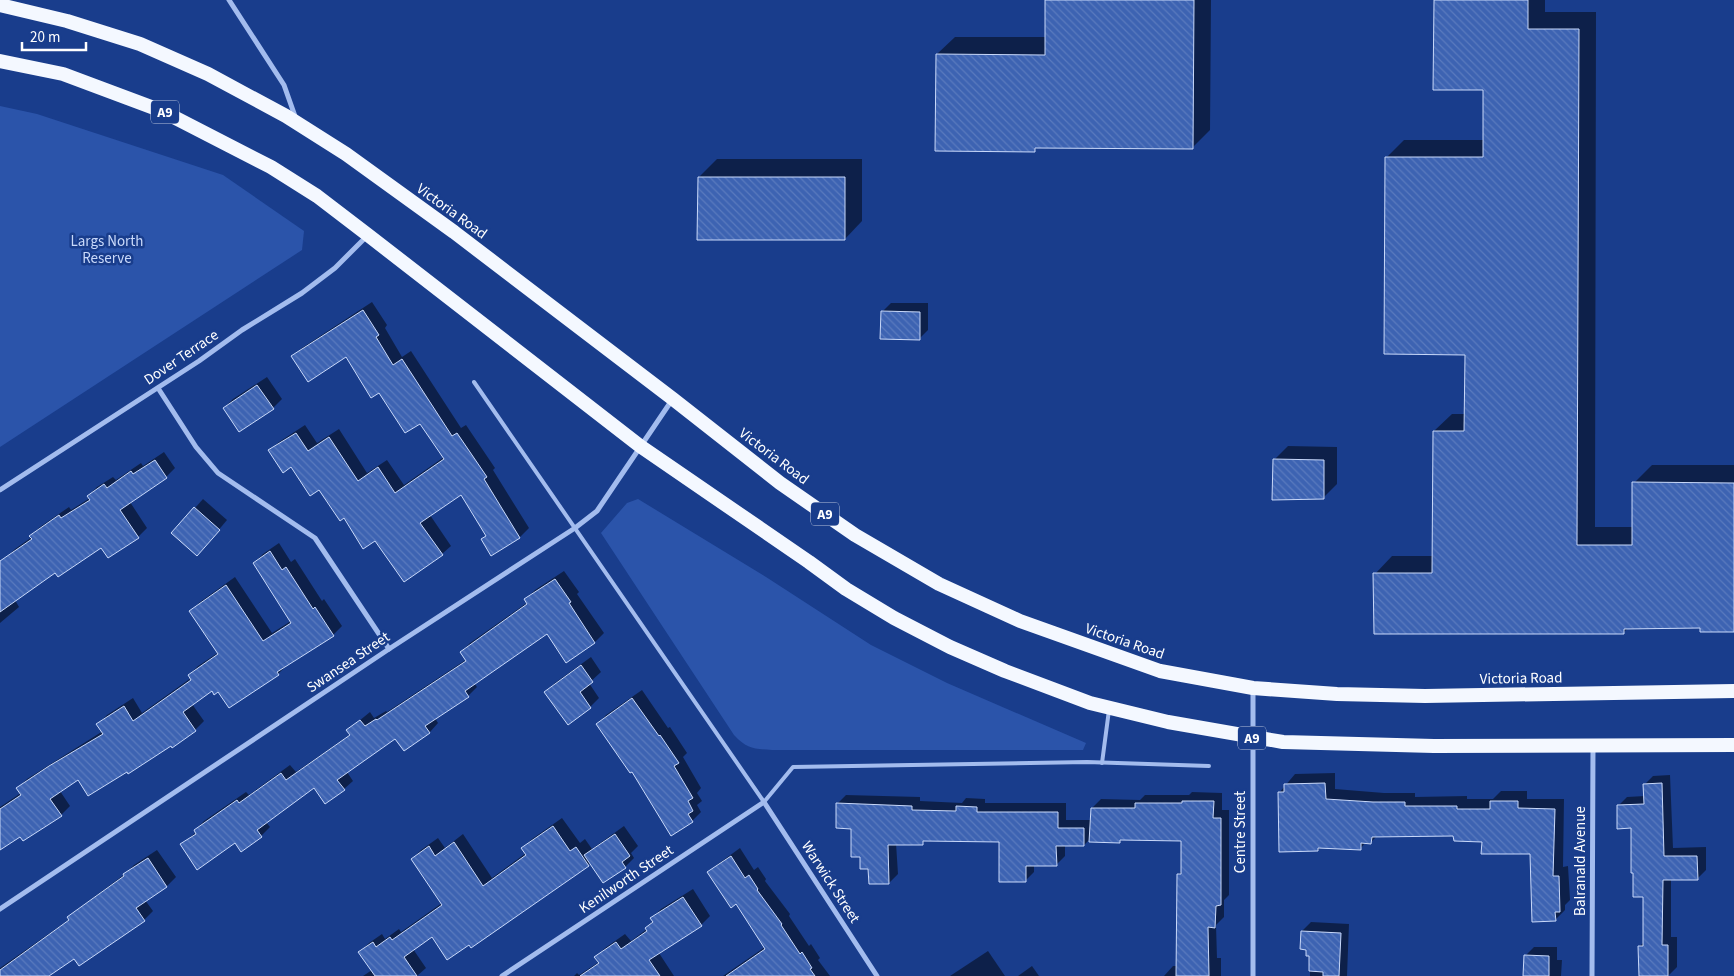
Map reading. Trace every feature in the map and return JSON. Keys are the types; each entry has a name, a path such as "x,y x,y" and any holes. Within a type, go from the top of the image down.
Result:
{"highway":[{"name":"Victoria Road","path":"0,5 67,21 155,50 208,74 298,124 346,154 454,232 780,483 855,535 939,584 1020,621 1160,671 1253,688 1337,694 1426,696 1734,691"},
{"name":"A9","path":"0,61 63,74 162,110 271,167 317,196 640,446 809,562 846,590 950,647 1005,671 1090,703 1168,722 1283,742 1346,744 1734,745"}],"street":[{"path":"228,0 284,85 298,124"},
{"name":"Dover Terrace","path":"0,490 199,361 242,330 302,294 335,268 368,235"},
{"path":"158,388 196,447 218,472 315,538 390,649"},
{"name":"Swansea Street","path":"0,909 575,528 597,511 673,399"},
{"name":"Centre Street","path":"1253,688 1253,976"},
{"name":"Balranald Avenue","path":"1592,976 1593,745"},
{"name":"Kenilworth Street","path":"502,976 764,802"},
{"name":"Warwick Street","path":"764,802 877,976"}],"lane":[{"path":"474,382 764,802 793,767 1102,763 1209,766"},
{"path":"1102,763 1110,708"}],"green space":[{"name":"Largs North Reserve","path":"0,106 37,114 223,175 304,231 302,250 0,447"},
{"path":"638,499 766,577 871,645 947,683 1086,743 1083,750 772,750 755,749 747,746 734,735 601,533 627,503"}],"building":[{"path":"1045,0 1194,0 1193,149 1035,148 1035,152 935,151 936,54 1045,55"},
{"path":"1434,0 1528,0 1528,29 1579,29 1577,545 1632,545 1632,482 1734,483 1734,632 1700,632 1700,628 1624,629 1624,634 1374,634 1373,573 1432,573 1433,431 1464,431 1465,355 1384,354 1385,157 1483,157 1483,90 1433,90"},
{"path":"698,177 845,177 845,240 697,240"},
{"path":"363,310 379,335 376,337 393,365 402,359 452,436 457,433 487,477 484,479 520,538 491,556 481,539 486,536 461,495 420,523 443,555 404,582 375,541 363,549 344,518 340,521 319,490 310,496 291,467 283,473 268,450 296,433 308,451 329,437 358,481 378,467 395,493 444,459 420,424 405,433 379,393 371,398 346,357 308,382 291,356"},
{"path":"881,311 920,312 920,340 880,339"},
{"path":"257,385 274,409 239,432 223,408"},
{"path":"1273,459 1324,460 1324,499 1272,500"},
{"path":"155,460 167,478 120,510 139,538 108,558 101,548 58,577 55,573 0,612 0,561 32,539 29,536 59,515 61,518 90,500 87,496 104,484 107,488 131,471 133,474"},
{"path":"194,507 220,530 197,556 171,533"},
{"path":"270,551 282,570 286,567 313,609 315,607 334,636 277,672 279,675 229,708 218,692 214,695 212,691 183,712 196,731 172,748 171,746 128,774 127,772 88,796 78,780 50,799 62,816 23,841 20,837 0,850 0,809 21,795 16,788 103,734 96,724 124,706 133,721 191,680 188,675 218,654 189,611 226,585 263,641 291,623 253,563"},
{"path":"555,579 595,643 566,663 547,634 465,691 469,697 425,726 430,733 404,751 395,739 337,780 345,790 325,804 314,788 257,830 262,837 241,852 235,843 197,870 180,844 196,834 194,830 237,800 239,803 281,773 286,780 350,735 346,730 360,720 365,726 377,720 466,661 460,652 527,604 524,599"},
{"path":"581,665 593,682 580,692 591,708 568,725 544,692"},
{"path":"632,698 679,763 674,766 693,798 688,801 693,811 688,814 693,822 671,836 632,772 630,773 596,724"},
{"path":"1325,783 1326,799 1405,802 1405,806 1457,806 1457,809 1490,809 1490,801 1518,801 1518,808 1555,809 1553,876 1559,876 1560,912 1555,912 1556,921 1532,922 1530,854 1481,854 1482,842 1454,841 1453,836 1372,837 1371,844 1361,843 1361,850 1318,848 1318,851 1279,852 1278,792 1284,792 1284,784"},
{"path":"1662,783 1664,856 1697,856 1698,880 1663,880 1662,945 1668,945 1668,976 1639,976 1638,946 1643,946 1643,897 1633,897 1631,828 1617,829 1617,805 1644,804 1643,784"},
{"path":"1182,801 1214,801 1213,818 1221,818 1221,905 1216,906 1215,928 1208,927 1209,976 1176,976 1177,874 1181,874 1181,841 1120,840 1120,843 1089,842 1091,808 1135,808 1135,803 1182,803"},
{"path":"836,803 912,806 912,810 956,811 956,806 977,807 977,812 1058,812 1058,828 1084,828 1084,846 1056,846 1057,866 1026,866 1026,882 999,882 999,842 923,841 923,845 888,845 889,884 869,884 868,869 860,869 860,857 851,857 851,829 836,828"},
{"path":"553,826 570,851 576,847 589,866 471,948 469,945 447,960 432,937 404,957 417,976 375,976 358,952 373,942 376,947 390,937 392,940 442,905 411,859 429,846 435,856 454,842 483,886 526,855 521,848"},
{"path":"615,834 630,856 622,862 626,868 603,883 584,855"},
{"path":"731,856 745,878 749,875 800,954 802,952 815,976 726,976 765,949 736,904 731,908 707,872"},
{"path":"148,858 167,887 136,908 145,921 79,966 74,959 49,976 0,976 0,970 69,920 67,917 124,876 123,874"},
{"path":"683,897 702,926 649,960 660,976 580,976 599,963 594,957 616,942 621,949 647,931 645,928 653,922 650,918"},
{"path":"1301,931 1341,933 1339,976 1323,976 1323,972 1309,971 1309,956 1306,956 1306,950 1300,949"},
{"path":"1524,955 1549,956 1549,976 1523,976"}]}
